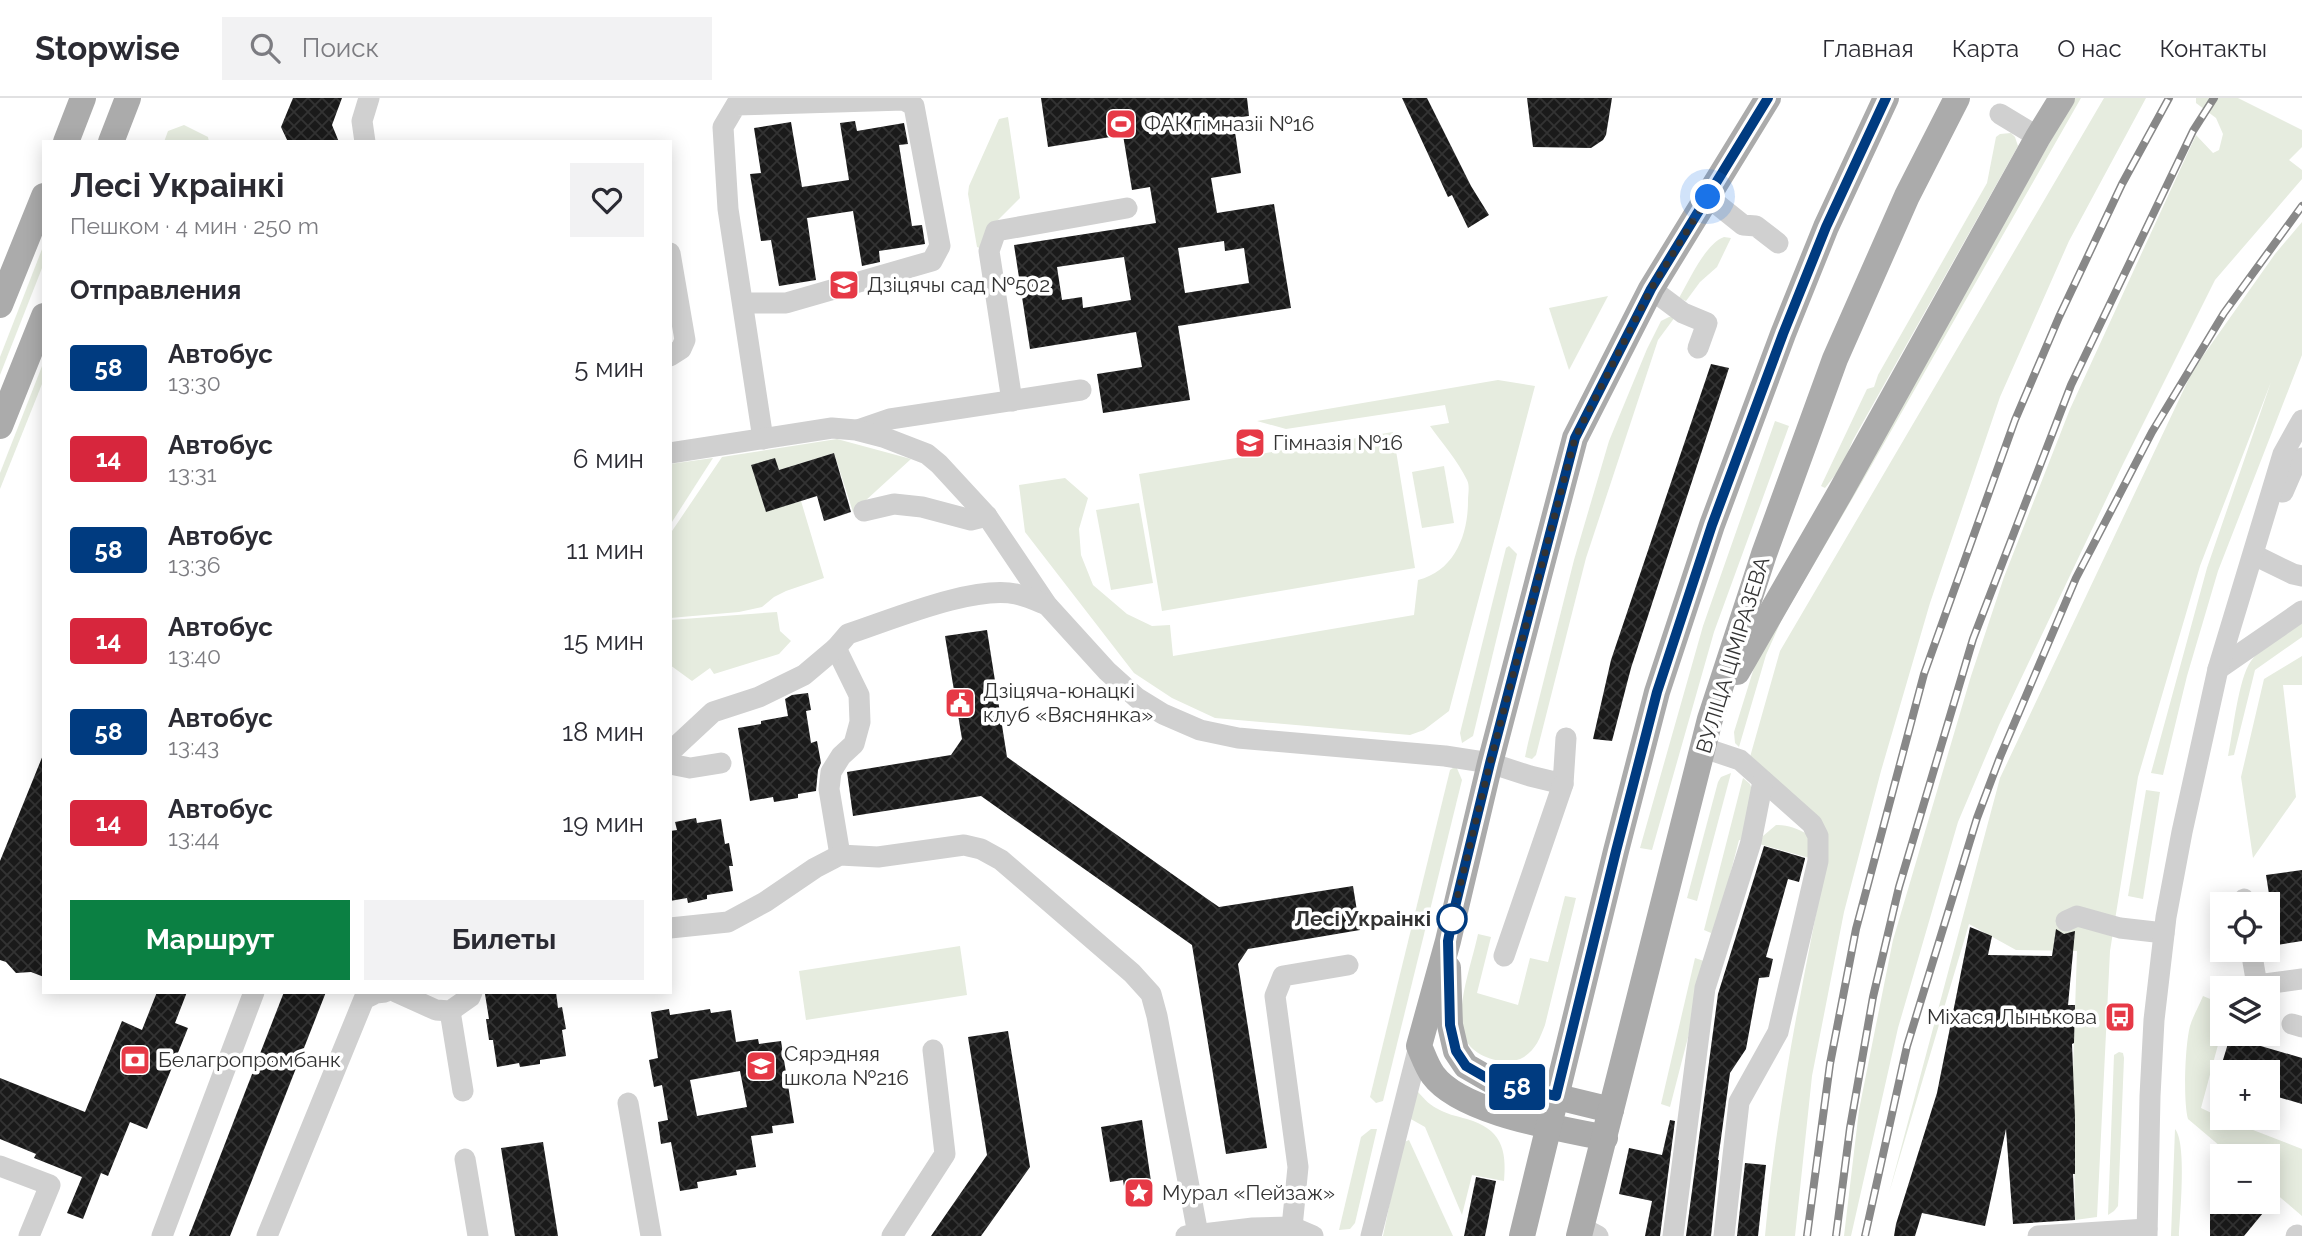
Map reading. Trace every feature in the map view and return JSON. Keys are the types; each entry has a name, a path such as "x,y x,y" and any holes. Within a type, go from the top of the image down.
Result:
{"main road":[{"path":"66,140 83,98"},
{"path":"112,140 128,98"},
{"path":"1522,1236 1657,692 1712,525 1783,334 1826,227 1886,98"},
{"name":"ВУЛІЦА ЦІМІРАЗЕВА","path":"1586,1233 1611,1110 1710,719 1764,554 1835,359 1907,196 1957,98"},
{"path":"1710,719 1842,491 2062,98"},
{"path":"1605,1138 1487,1109 1466,1101 1448,1090 1433,1075 1419,1046 1575,438 1651,289 1708,197 1762,100"},
{"path":"0,305 42,201"},
{"path":"0,426 42,321"},
{"path":"1448,941 1450,1025 1456,1051 1466,1066 1492,1081 1611,1110"}],"street":[{"path":"365,140 362,121 369,98"},
{"path":"743,303 786,303 932,261 940,246 914,106 904,100 736,105 723,127 728,209 763,439"},
{"path":"2000,114 2038,137"},
{"path":"1708,197 1743,225 1756,226 1778,243"},
{"path":"1012,401 989,251 996,231 1127,208"},
{"path":"672,265 685,340 681,349 672,355"},
{"path":"1651,289 1684,313 1707,323 1698,348"},
{"path":"856,430 890,419 1081,390"},
{"path":"2038,1236 2147,1232 2154,1020 2164,933 2190,787 2218,669 2283,454 2302,420"},
{"path":"672,453 832,428 856,430 883,437 927,454 954,478 988,516 1047,605 1107,671 1137,698 1163,714 1200,730 1238,738 1445,756 1490,763 1563,784"},
{"path":"2254,555 2293,469 2302,458"},
{"path":"864,511 894,504 922,507 971,520 988,516"},
{"path":"2254,555 2302,576"},
{"path":"672,750 713,712 759,697 804,675 848,634 963,596 1015,594 1047,605"},
{"path":"2218,669 2302,611"},
{"path":"836,648 859,695 860,722 854,744 841,756 831,772 829,789 840,855"},
{"path":"1504,956 1563,784 1566,738"},
{"path":"1704,748 1740,760 1812,824 1818,836 1818,861 1778,1032 1740,1102 1724,1236"},
{"path":"672,764 690,768 720,763"},
{"path":"1673,1236 1706,988 1751,842 1763,781"},
{"path":"672,928 728,922 840,855 878,857 964,845 981,849 1001,860 1132,973 1151,994 1157,1016 1191,1235 1253,1227 1292,1227 1313,1236"},
{"path":"2066,921 2077,916 2120,928 2164,933"},
{"path":"2253,962 2257,985 2302,979"},
{"path":"1292,1227 1298,1167 1275,996 1283,976 1348,965"},
{"path":"162,1236 253,994"},
{"path":"267,1236 364,999 374,994"},
{"path":"400,994 436,1010 450,1011 471,994"},
{"path":"450,1011 463,1091"},
{"path":"1371,1236 1419,1046"},
{"path":"892,1236 945,1154 933,1050"},
{"path":"628,1103 650,1236"},
{"path":"465,1159 478,1236"},
{"path":"0,1166 50,1185 29,1236"}],"shaded area":[{"path":"2075,98 2081,98 1782,619 1766,655 1739,747 1735,743 1734,732 1758,655"},
{"path":"2104,98 2146,98 2069,241 2000,397 1930,603 1881,771 1844,912 1812,1076 1795,1236 1765,1236 1783,1095 1826,863 1827,839 1750,757 1780,651"},
{"path":"2196,98 2238,98 2302,130 2302,147 2289,160 2302,170 2302,179 2215,280 2123,464 1999,725 1958,822 1898,1028 1851,1236 1844,1236 1859,1110 1893,940 1971,676 2004,577 2070,409 2196,135 2213,153 2219,150 2223,134 2216,118 2196,103"},
{"path":"1008,117 1020,198 994,224 982,249 977,247 969,186 999,119"},
{"path":"184,125 208,137 209,140 165,140 168,131"},
{"path":"2011,133 2018,146 1853,440 1842,466 1825,488 1821,486 1867,389 1874,387 1878,375 1987,183 1996,137"},
{"path":"2302,222 2302,355 2218,571 2187,676 2163,775 2151,773 2207,568 2271,382 2200,566 2138,777 2110,951 2097,1217 2075,1220 2073,1070 2077,951 2016,950 1969,924 1889,1193 2000,778 2193,370 2275,254"},
{"path":"1724,237 1731,238 1717,267 1700,282 1686,301 1679,298 1704,255"},
{"path":"42,249 42,268 0,375 0,357"},
{"path":"1608,296 1569,370 1549,308"},
{"path":"1675,317 1658,340 1586,558 1536,755 1532,759 1525,757 1574,560 1609,441 1647,349 1661,321"},
{"path":"42,366 42,384 0,489 0,473"},
{"path":"1498,380 1535,386 1449,711 1424,730 1410,735 1215,718 1172,698 1134,673 1025,532 1019,485 1065,478 1088,498 1079,529 1081,555 1093,585 1127,614 1152,626 1170,625 1173,656 1414,615 1418,580 1441,569 1450,560 1462,539 1467,514 1467,480 1430,426 1449,423 1445,405 1286,429 1257,421"},
{"path":"1775,421 1789,426 1714,632 1652,850 1640,848 1703,626"},
{"path":"1393,432 1415,568 1162,611 1139,474"},
{"path":"837,439 911,459 853,512 834,453 779,470 752,466 766,511 801,501 824,578 786,591 762,607 739,612 672,618 672,531 722,457"},
{"path":"713,458 672,522 672,464"},
{"path":"1444,466 1454,523 1422,528 1412,472"},
{"path":"1139,503 1153,583 1111,590 1096,510"},
{"path":"1509,546 1517,554 1473,736 1462,743 1460,733 1506,548"},
{"path":"777,612 780,631 791,641 779,654 714,674 710,668 692,681 672,666 672,620"},
{"path":"2302,622 2302,637 2255,670 2234,755 2228,756 2246,669 2256,655"},
{"path":"2302,656 2302,685 2283,685 2296,797 2253,858 2241,777 2264,679"},
{"path":"1456,766 1462,780 1383,1101 1376,1103 1370,1097 1450,770"},
{"path":"1731,773 1697,901 1687,898 1718,782 1721,777"},
{"path":"1743,778 1750,784 1753,792 1744,841 1739,840 1670,1107 1661,1104 1695,958 1704,961 1711,933 1704,930"},
{"path":"2146,790 2160,792 2143,899 2128,896"},
{"path":"1776,825 1792,827 1807,834 1813,859 1759,844 1763,836"},
{"path":"1565,896 1576,898 1545,1025 1535,1047 1517,1060 1499,1061 1481,1055 1468,1043 1462,1024 1463,999 1478,934 1491,937 1477,993 1518,1005 1530,958 1548,962"},
{"path":"960,946 967,995 806,1020 799,971"},
{"path":"2203,996 2210,999 2210,1046 2218,1046 2214,1060 2210,1060 2210,1075 2201,1108 2210,1112 2210,1130 2253,1130 2302,1149 2302,1216 2280,1197 2280,1144 2218,1144 2188,1119 2185,1087 2190,1026"},
{"path":"2123,1053 2124,1058 2118,1206 2108,1215 2114,1055"},
{"path":"1416,1090 1440,1110 1488,1128 1503,1150 1504,1181 1472,1175 1462,1215 1425,1127 1409,1118"},
{"path":"1371,1129 1377,1129 1355,1223 1350,1229 1339,1230 1361,1137"},
{"path":"2175,1129 2181,1149 2181,1197 2179,1236 2171,1236"},
{"path":"1409,1140 1453,1236 1383,1236 1402,1143"}],"building":[{"path":"293,98 342,98 332,125 338,140 287,140 281,127"},
{"path":"1041,98 1247,98 1249,116 1233,118 1241,173 1211,178 1217,213 1274,204 1291,308 1178,326 1190,400 1103,413 1097,374 1142,367 1136,332 1030,349 1014,245 1156,223 1150,187 1132,190 1123,135 1048,147","holes":["1224,241 1225,251 1244,248 1249,283 1185,293 1178,248","1124,257 1131,300 1083,308 1082,297 1062,300 1057,267"]},
{"path":"1402,98 1427,98 1471,186 1489,215 1468,228 1452,195 1448,197"},
{"path":"1527,98 1612,98 1606,135 1591,148 1533,147"},
{"path":"855,121 857,131 904,123 908,144 899,145 912,226 922,225 925,244 879,251 880,262 862,266 853,211 807,218 816,280 779,286 771,240 761,241 750,174 761,173 754,128 791,122 802,187 849,180 840,123"},
{"path":"1711,364 1729,368 1631,668 1612,741 1593,739 1611,660"},
{"path":"834,453 851,512 824,521 817,496 766,512 751,465 775,458 779,470"},
{"path":"987,630 1007,757 1206,898 1219,907 1353,886 1360,930 1248,949 1238,964 1267,1148 1226,1154 1192,945 981,796 853,816 847,772 951,755 962,739 945,636"},
{"path":"808,693 811,710 806,711 811,743 817,741 821,763 816,791 798,794 798,798 774,802 773,797 750,801 738,728 788,716 785,699 792,695"},
{"path":"42,757 42,976 31,972 16,973 6,962 0,960 0,861"},
{"path":"696,818 697,823 721,819 725,844 729,843 733,866 729,866 733,891 707,895 707,899 688,903 687,898 672,901 672,831 677,830 675,822"},
{"path":"1764,846 1805,859 1799,882 1788,879 1766,957 1773,959 1769,977 1759,978 1746,1049 1730,1073 1711,1236 1686,1236 1718,994"},
{"path":"2302,870 2302,941 2280,945 2280,892 2269,892 2266,875"},
{"path":"1970,927 1992,936 1988,955 2052,956 2056,929 2064,934 2075,931 2068,1005 2075,1005 2072,1044 2075,1220 2013,1224 2006,1129 1985,1226 1922,1213 1915,1236 1894,1236 1937,1093"},
{"path":"156,994 186,994 175,1023 188,1028 147,1129 130,1122 108,1176 101,1173 83,1219 67,1213 82,1177 34,1158 36,1154 0,1139 0,1078 85,1112 122,1021 142,1030"},
{"path":"283,994 325,994 230,1236 189,1236"},
{"path":"485,994 556,994 566,1029 562,1030 566,1056 540,1060 540,1064 520,1067 519,1063 497,1067 493,1040 489,1040 486,1019 489,1019"},
{"path":"669,1009 670,1015 710,1009 711,1013 731,1010 736,1042 758,1039 759,1044 781,1041 794,1123 772,1126 773,1133 751,1136 756,1167 736,1170 737,1175 697,1182 698,1188 680,1191 671,1142 661,1144 658,1122 668,1120 662,1085 654,1087 649,1060 658,1058 651,1012","holes":["740,1071 747,1107 697,1116 690,1080"]},
{"path":"1008,1031 1030,1167 981,1236 931,1236 987,1155 968,1037"},
{"path":"2227,1046 2261,1046 2302,1058 2302,1104 2280,1098 2280,1060 2223,1060"},
{"path":"1142,1120 1153,1195 1126,1199 1123,1180 1110,1182 1101,1127"},
{"path":"1670,1120 1675,1121 1660,1236 1645,1236 1652,1201 1619,1194 1629,1148 1662,1155"},
{"path":"543,1142 558,1236 515,1236 501,1148"},
{"path":"1745,1163 1766,1165 1758,1236 1737,1236"},
{"path":"1476,1177 1496,1181 1485,1236 1464,1236"},
{"path":"2210,1214 2262,1214 2244,1236 2210,1236"}],"railway":[{"path":"1807,1236 1830,1064 1856,929 1924,674 2015,420 2059,317 2122,184 2169,98"},
{"path":"1836,1236 1850,1128 1873,997 1899,887 1973,639 2071,385 2193,131 2214,98"},
{"path":"1865,1236 1907,1046 1977,818 2000,757 2076,578 2152,432 2224,313 2302,206"}],"bus line":[{"name":"58","path":"1768,98 1651,289 1575,438 1490,763 1448,941 1450,1025 1456,1051 1466,1066 1492,1081 1556,1096 1657,692 1712,525 1826,227 1886,98"}],"place":[{"name":"ФАК гімназіі №16","path":"1121,124"},
{"name":"Дзіцячы сад №502","path":"844,285"},
{"name":"Гімназія №16","path":"1250,443"},
{"name":"Дзіцяча-юнацкі клуб «Вяснянка»","path":"960,703"},
{"name":"Лесі Украінкі","path":"1452,919"},
{"name":"Міхася Лынькова","path":"2120,1017"},
{"name":"Белагропромбанк","path":"135,1060"},
{"name":"Сярэдняя школа №216","path":"761,1066"},
{"name":"Мурал «Пейзаж»","path":"1139,1193"}],"route":[{"path":"1452,919 1575,438 1651,289 1708,197"}]}
